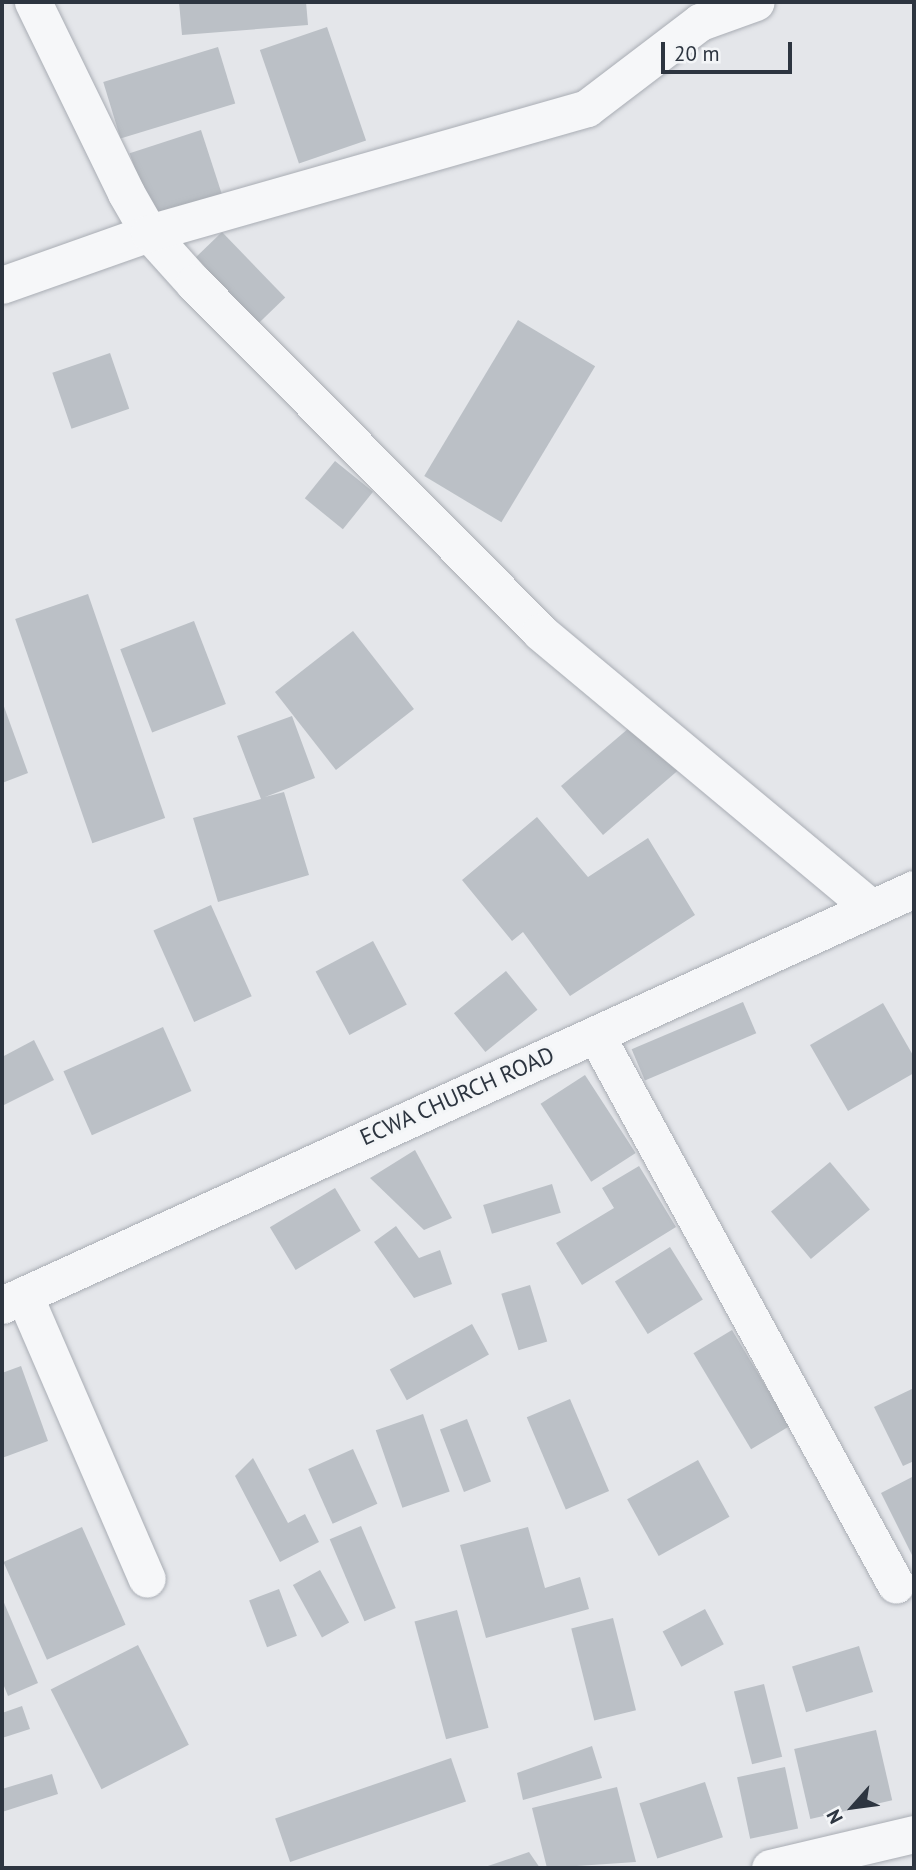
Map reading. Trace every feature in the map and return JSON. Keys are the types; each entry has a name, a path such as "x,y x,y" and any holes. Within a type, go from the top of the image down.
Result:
{"street":[{"path":"33,2 149,233 540,632 871,908"},
{"path":"2,285 149,233 587,108 700,22 755,2"},
{"name":"ECWA CHURCH ROAD","path":"13,1300 914,889"},
{"path":"596,1035 896,1586"},
{"path":"13,1300 146,1579"},
{"path":"770,1868 914,1834"}],"building":[{"path":"179,2 306,2 308,25 182,35"},
{"path":"327,27 366,140 299,164 260,50"},
{"path":"218,47 235,103 120,139 103,82"},
{"path":"201,130 223,198 152,221 130,153"},
{"path":"222,232 285,297 259,323 195,258"},
{"path":"518,320 595,366 501,522 424,476"},
{"path":"110,353 129,409 72,429 52,373"},
{"path":"335,461 373,492 343,529 305,498"},
{"path":"88,594 165,818 92,843 15,619"},
{"path":"194,621 226,704 152,732 120,649"},
{"path":"353,631 414,709 336,770 275,692"},
{"path":"2,701 28,773 2,783"},
{"path":"292,716 315,778 265,797 284,792 309,875 218,902 193,818 261,799 237,736"},
{"path":"629,728 682,767 603,835 561,786"},
{"path":"537,817 588,877 648,838 695,915 570,996 523,932 512,941 462,880"},
{"path":"211,905 252,996 194,1022 153,931"},
{"path":"373,941 407,1005 349,1035 316,972"},
{"path":"506,971 537,1010 485,1052 454,1013"},
{"path":"743,1002 756,1033 645,1081 632,1049"},
{"path":"883,1003 914,1057 914,1073 848,1111 810,1045"},
{"path":"163,1027 191,1091 92,1135 63,1071"},
{"path":"34,1040 54,1080 2,1106 2,1057"},
{"path":"585,1075 636,1153 591,1182 541,1104"},
{"path":"415,1150 452,1218 424,1230 370,1178"},
{"path":"830,1162 870,1209 811,1259 771,1211"},
{"path":"639,1166 676,1227 582,1285 556,1243 614,1208 602,1188"},
{"path":"552,1184 561,1213 492,1234 483,1205"},
{"path":"335,1188 361,1231 296,1270 270,1227"},
{"path":"396,1226 419,1258 440,1250 452,1284 414,1298 374,1242"},
{"path":"670,1247 703,1300 648,1334 615,1281"},
{"path":"530,1285 547,1341 519,1350 501,1294"},
{"path":"472,1324 489,1355 407,1400 390,1370"},
{"path":"732,1330 790,1426 751,1449 693,1353"},
{"path":"21,1366 48,1441 2,1458 2,1373"},
{"path":"914,1388 914,1461 903,1466 874,1407"},
{"path":"570,1399 609,1491 566,1509 527,1417"},
{"path":"423,1414 450,1492 402,1508 376,1430"},
{"path":"467,1419 491,1482 464,1492 440,1429"},
{"path":"353,1449 377,1504 333,1524 308,1469"},
{"path":"253,1458 288,1523 305,1514 319,1542 280,1562 235,1476"},
{"path":"698,1460 730,1517 659,1556 627,1499"},
{"path":"914,1476 914,1559 881,1493"},
{"path":"361,1526 396,1608 364,1621 330,1539"},
{"path":"82,1527 126,1625 47,1660 3,1562"},
{"path":"528,1527 545,1588 580,1577 589,1609 486,1638 460,1545"},
{"path":"320,1570 349,1622 322,1638 293,1585"},
{"path":"279,1589 297,1636 267,1647 249,1600"},
{"path":"2,1598 38,1683 8,1696 2,1681"},
{"path":"705,1609 724,1644 681,1667 663,1632"},
{"path":"457,1610 489,1728 446,1739 414,1621"},
{"path":"613,1618 636,1710 594,1721 571,1628"},
{"path":"138,1645 189,1745 102,1789 51,1689"},
{"path":"859,1646 873,1692 806,1712 792,1666"},
{"path":"764,1684 782,1757 752,1764 734,1691"},
{"path":"22,1706 30,1729 2,1738 2,1713"},
{"path":"876,1730 892,1800 810,1819 794,1749"},
{"path":"592,1746 602,1778 523,1800 517,1773"},
{"path":"451,1758 466,1801 290,1862 275,1819"},
{"path":"785,1767 798,1829 750,1839 737,1777"},
{"path":"52,1774 58,1794 2,1812 2,1789"},
{"path":"705,1782 723,1837 657,1858 639,1803"},
{"path":"617,1787 636,1862 547,1868 532,1808"},
{"path":"529,1852 540,1868 482,1868"}]}
